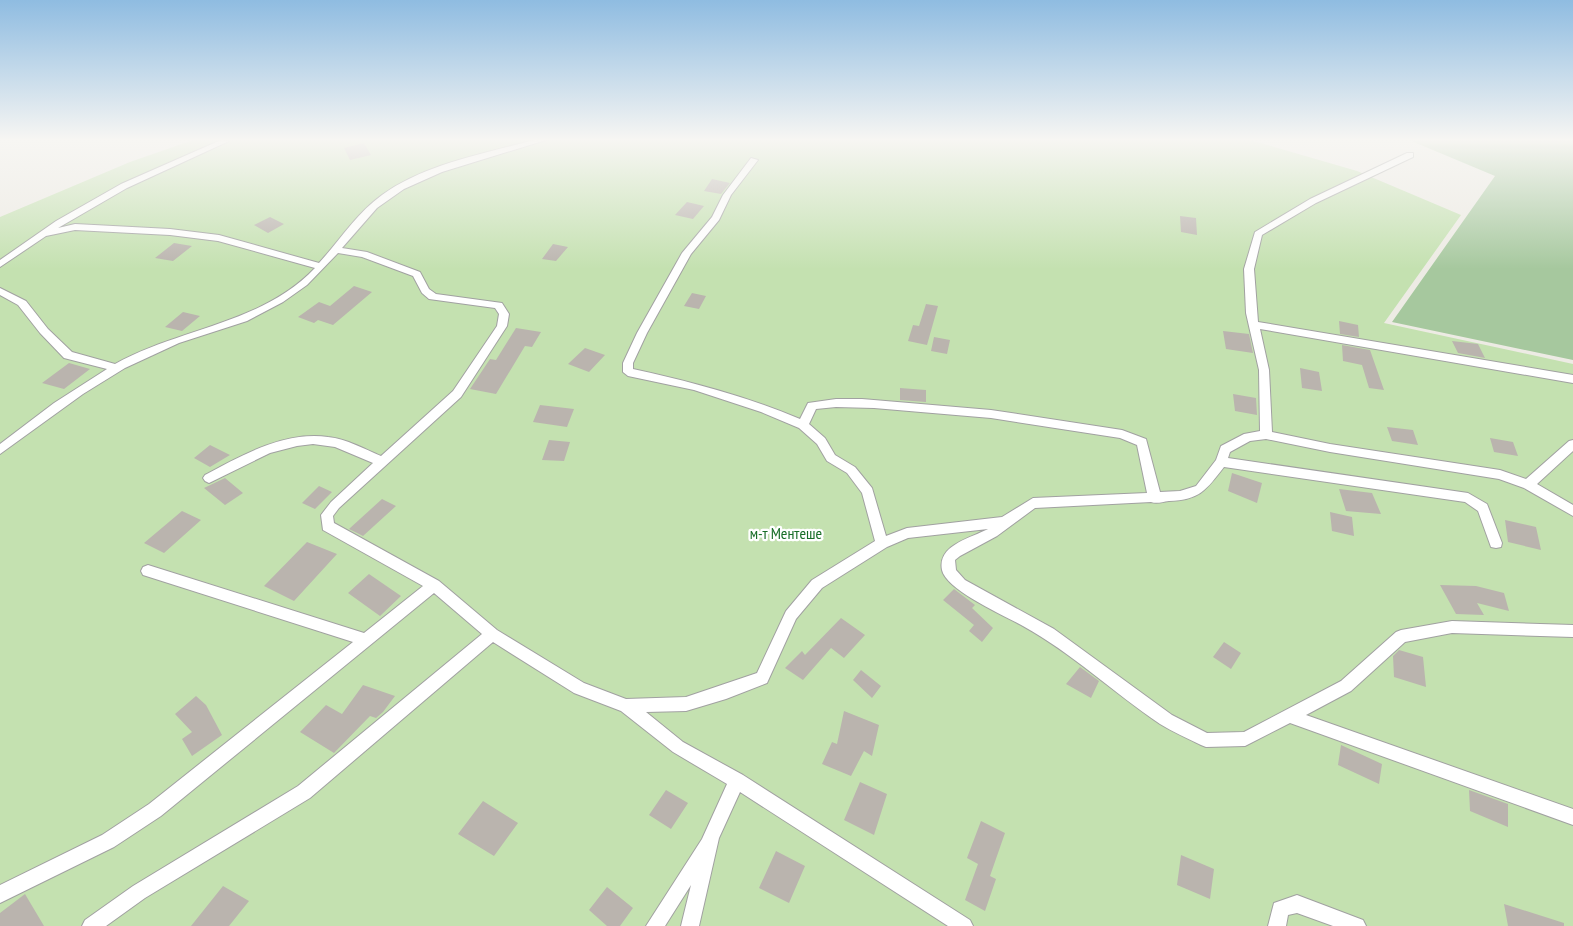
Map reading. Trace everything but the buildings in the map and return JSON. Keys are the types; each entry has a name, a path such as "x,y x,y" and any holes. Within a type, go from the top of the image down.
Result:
{"street":[{"path":"0,264 44,234 130,183"},
{"path":"0,450 28,427 117,368 162,345 253,315 304,283 351,228 386,197 412,183"},
{"path":"736,183 727,195 716,218 687,253 642,333 628,363 628,372 695,386 765,409 803,425 821,441 831,458 850,470 868,491 882,543"},
{"path":"1266,435 1264,370 1254,325 1249,269 1258,234 1283,217 1350,183"},
{"path":"44,234 75,227 170,232 219,238 320,266"},
{"path":"334,250 364,254 417,274 425,291 434,297 498,305 504,314 502,326 457,394 330,510 326,521 327,526 434,585 492,634 579,688 626,706 678,747 737,781 964,926"},
{"path":"0,291 22,303 44,331 68,355 117,368"},
{"path":"1254,325 1573,379"},
{"path":"803,425 812,406 827,403 873,404 941,409 1122,434 1142,442 1155,499"},
{"path":"1573,512 1528,485 1500,475 1330,448 1266,435 1248,437 1225,449 1221,462 1200,489 1181,496 1155,499 1033,503 1005,522 999,531 958,548 948,558 949,572 960,584 1049,633 1167,720 1206,740 1245,739 1346,686 1401,636 1452,627 1573,631"},
{"path":"209,478 249,457 303,441 329,441 381,461"},
{"path":"1528,485 1573,444"},
{"path":"1221,462 1468,498 1483,508 1496,543"},
{"path":"626,706 686,704 762,678 790,615 817,584 882,543 906,533 1005,522"},
{"path":"148,571 366,640"},
{"path":"0,894 108,842 156,810 434,585"},
{"path":"92,926 139,892 304,792 492,634"},
{"path":"1289,716 1573,817"},
{"path":"655,926 711,837 737,781"},
{"path":"690,926 711,837"},
{"path":"1277,926 1280,909 1297,904 1357,926"}],"green space":[{"name":"м-т Ментeше","path":"80,183 1386,183 1461,215 1384,323 1573,364 1573,926 0,926 0,217"},
{"path":"1490,183 1573,183 1573,360 1392,322"}]}
